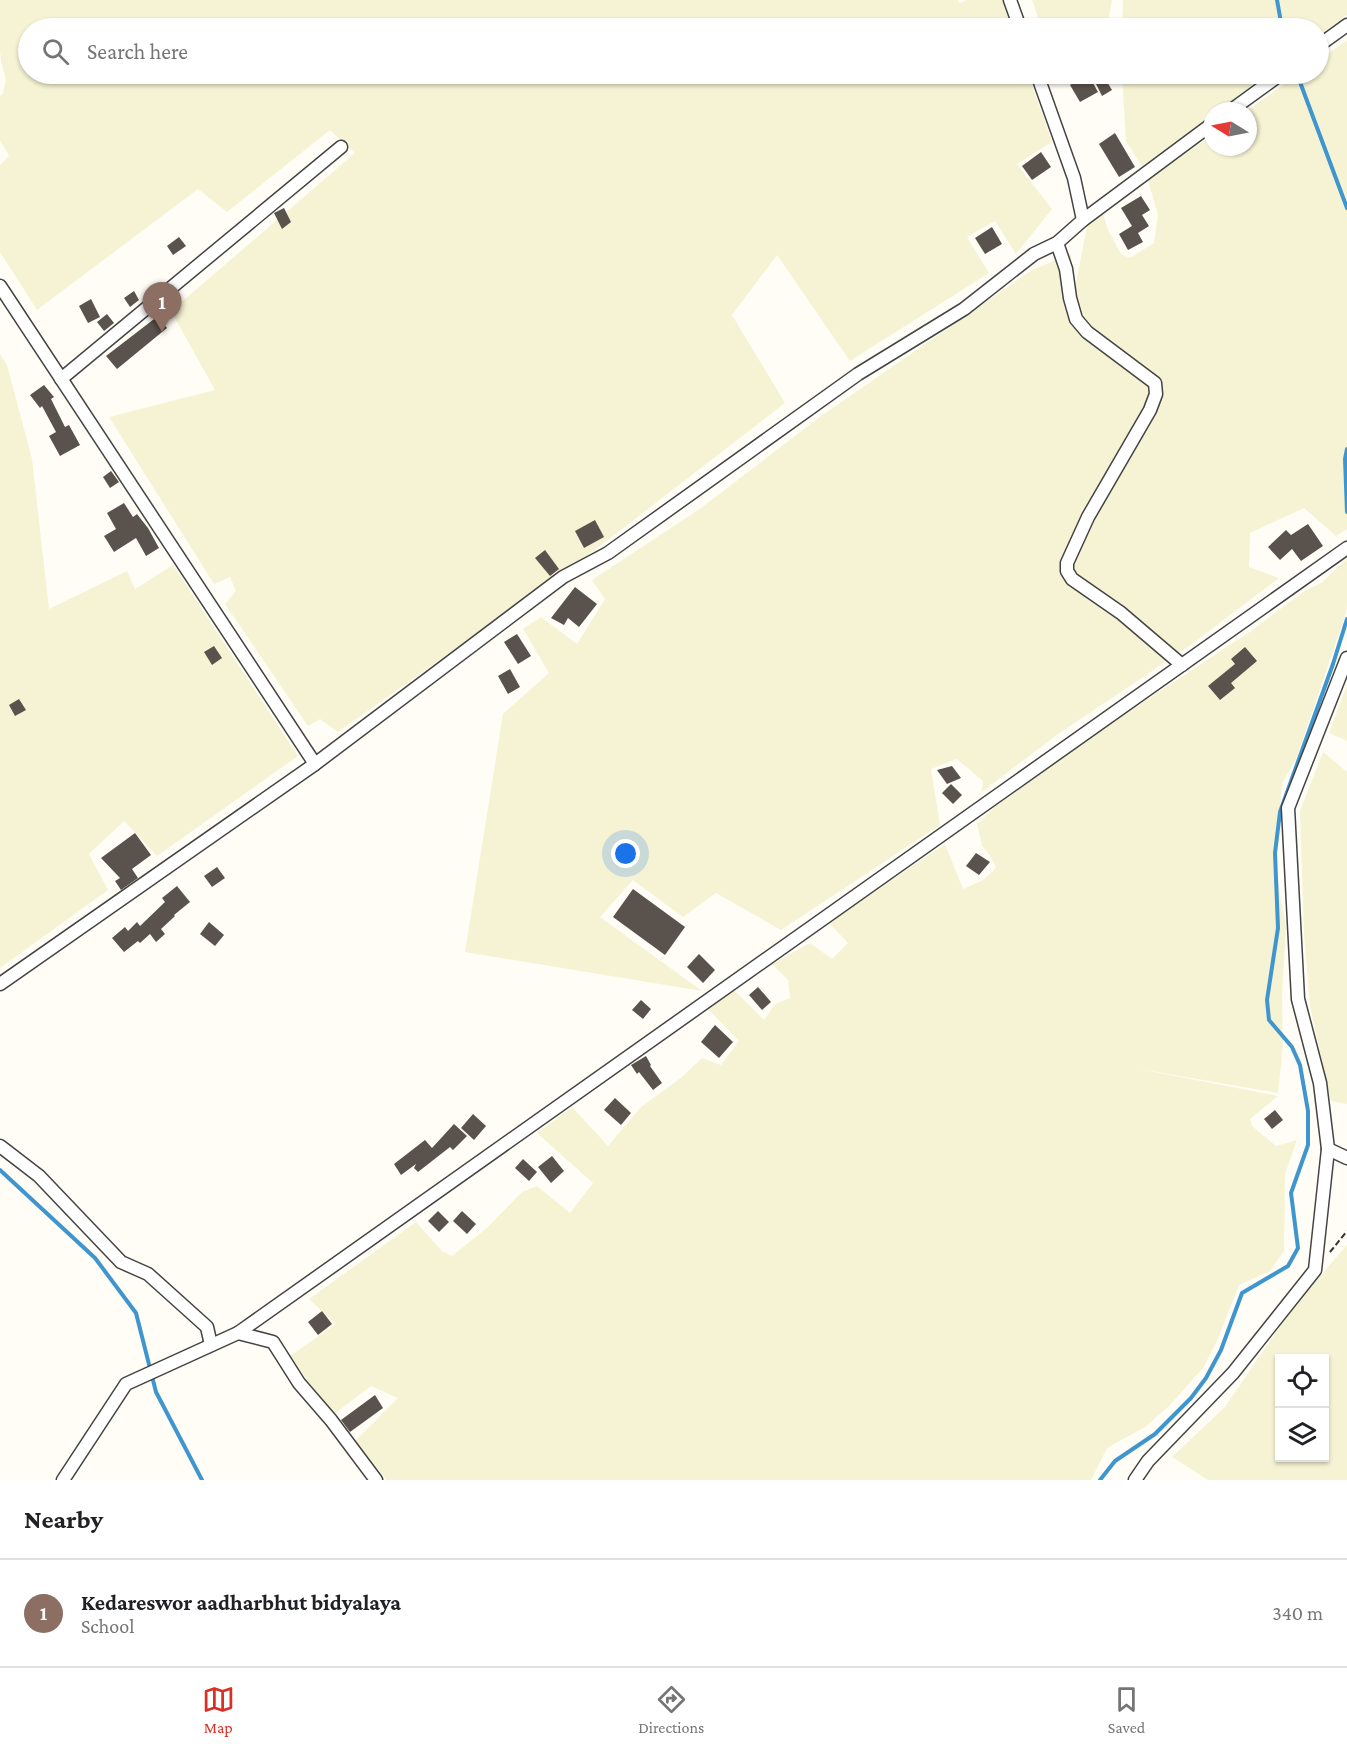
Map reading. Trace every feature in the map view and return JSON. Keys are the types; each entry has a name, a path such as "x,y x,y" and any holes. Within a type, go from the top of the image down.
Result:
{"street":[{"path":"1010,0 1016,18"},
{"path":"1329,38 1347,25"},
{"path":"1041,84 1074,178 1083,220"},
{"path":"1242,102 1267,84"},
{"path":"0,984 315,764 563,577 608,553 858,374 963,309 1034,254 1057,243 1083,220 1203,131"},
{"path":"61,379 341,147"},
{"path":"1057,243 1066,269 1076,319 1087,332 1155,383 1156,394 1150,410 1088,517 1067,563 1067,571 1072,579 1121,613 1182,665"},
{"path":"0,286 315,764"},
{"path":"63,1480 126,1384 238,1333 1347,548"},
{"path":"1135,1480 1148,1461 1233,1373 1315,1270 1328,1149 1320,1083 1298,999 1288,808 1347,658"},
{"path":"0,1146 39,1176 122,1262 148,1274 207,1327 211,1345"},
{"path":"1328,1149 1347,1158"},
{"path":"238,1333 273,1342 299,1383 331,1420 376,1480"}],"shaded area":[{"path":"0,0 958,0 960,3 966,0 1003,0 1009,18 18,18 18,84 1032,84 1052,142 1017,164 1052,209 1016,254 995,221 967,237 989,273 850,361 777,255 732,315 785,403 600,546 338,732 320,719 308,726 225,604 236,591 230,577 214,584 109,417 215,390 171,311 355,153 330,130 227,212 198,189 37,310 0,252 0,165 9,156 0,140 0,96 3,93 6,79 0,50"},
{"path":"1032,0 1112,0 1109,18 1038,18"},
{"path":"1123,0 1347,0 1347,15 1329,28 1329,18 1122,18"},
{"path":"1347,40 1347,529 1336,536 1304,508 1250,533 1249,567 1279,578 1188,647 1058,734 982,792 983,781 957,759 931,769 940,825 781,930 716,893 683,917 633,880 600,917 702,991 465,952 503,714 549,673 523,629 541,617 577,644 605,599 592,580 701,508 821,416 1032,270 1071,254 1072,304 1088,221 1102,210 1108,230 1121,254 1130,258 1154,243 1158,215 1148,180 1203,141 1203,156 1257,156 1257,103 1285,84 1329,84 1329,53"},
{"path":"1123,84 1253,84 1229,102 1203,102 1203,122 1142,166 1126,141"},
{"path":"0,354 7,365 32,459 49,609 127,571 135,589 173,565 298,756 157,856 124,821 89,854 108,890 0,968"},
{"path":"1347,559 1345,616 1296,759 1282,783 1275,866 1286,927 1282,996 1283,1046 1278,1093 1134,1068 1278,1096 1250,1119 1252,1126 1276,1146 1297,1140 1285,1174 1284,1251 1270,1271 1239,1285 1217,1341 1203,1368 1169,1406 1145,1427 1107,1448 1091,1480 387,1480 355,1441 398,1398 371,1386 333,1415 290,1356 336,1324 309,1299 416,1222 442,1251 452,1256 488,1227 522,1192 537,1186 570,1213 593,1183 537,1133 572,1107 608,1146 641,1107 682,1077 702,1058 721,1065 739,1041 706,1007 733,989 764,1020 775,1004 790,998 788,980 772,964 810,943 832,959 848,943 829,923 945,844 963,889 983,880 996,868 990,855 982,846 977,824 995,807 1104,728 1251,631 1306,590 1321,583"},
{"path":"1347,685 1347,741 1329,733"},
{"path":"1323,752 1347,772 1347,1104 1331,1101 1310,1006 1304,934 1300,811"},
{"path":"1347,1245 1347,1480 1208,1480 1172,1457 1225,1407 1291,1310"}],"building":[{"path":"1094,84 1098,92 1080,102 1070,85"},
{"path":"1096,84 1108,84 1112,90 1102,96"},
{"path":"1115,133 1135,167 1119,177 1099,144"},
{"path":"1041,152 1051,167 1032,180 1022,166"},
{"path":"1141,196 1150,210 1142,215 1149,226 1138,233 1143,242 1128,250 1119,234 1132,226 1121,208"},
{"path":"284,208 291,222 282,229 274,213"},
{"path":"992,227 1002,244 985,254 975,238"},
{"path":"179,237 186,246 173,255 167,246"},
{"path":"134,291 139,300 130,307 124,298"},
{"path":"91,299 100,317 88,323 79,306"},
{"path":"107,314 114,323 104,331 97,322"},
{"path":"158,316 167,328 117,369 106,356"},
{"path":"44,385 54,397 51,399 65,427 69,425 80,445 60,456 49,436 56,432 42,406 40,408 30,395"},
{"path":"111,471 119,482 110,488 103,477"},
{"path":"124,503 133,517 137,514 148,528 159,548 146,556 136,538 114,552 104,536 116,529 107,513"},
{"path":"595,520 604,537 584,548 575,531"},
{"path":"1308,524 1323,546 1301,561 1292,549 1280,560 1268,547 1286,530 1291,535"},
{"path":"545,550 559,569 550,576 535,558"},
{"path":"575,587 597,604 579,627 568,618 564,625 551,618"},
{"path":"517,634 531,656 518,664 504,642"},
{"path":"214,646 222,658 212,665 204,652"},
{"path":"1245,647 1257,661 1231,683 1235,688 1220,700 1208,686 1235,664 1231,659"},
{"path":"510,669 520,687 508,694 498,676"},
{"path":"19,699 26,710 15,716 9,705"},
{"path":"952,766 961,778 947,784 937,770"},
{"path":"951,784 962,795 953,804 942,793"},
{"path":"135,833 151,855 132,869 138,878 121,890 115,881 120,878 101,858"},
{"path":"976,853 990,862 979,875 966,866"},
{"path":"217,867 225,878 212,887 204,876"},
{"path":"177,886 190,902 161,929 165,934 156,942 150,934 124,952 112,938 125,927 128,931 137,922 140,926 165,902 162,898"},
{"path":"633,889 685,927 665,955 613,917"},
{"path":"209,922 224,935 215,946 200,934"},
{"path":"699,954 715,970 703,983 687,967"},
{"path":"758,987 771,1002 762,1010 749,995"},
{"path":"641,1000 651,1009 643,1019 632,1010"},
{"path":"715,1025 733,1042 719,1058 701,1042"},
{"path":"646,1056 662,1083 653,1090 631,1065"},
{"path":"615,1098 631,1113 621,1125 604,1110"},
{"path":"1275,1110 1283,1120 1272,1129 1264,1119"},
{"path":"473,1114 486,1126 474,1140 461,1128"},
{"path":"454,1124 467,1136 453,1150 450,1147 418,1172 414,1168 416,1164 401,1175 394,1164 425,1140 432,1148"},
{"path":"552,1156 564,1171 551,1183 538,1167"},
{"path":"523,1159 537,1172 529,1181 515,1168"},
{"path":"438,1211 449,1222 439,1232 428,1221"},
{"path":"462,1211 476,1224 467,1234 453,1221"},
{"path":"322,1311 332,1324 318,1335 308,1322"},
{"path":"375,1395 383,1408 350,1432 341,1420"}],"waterway":[{"path":"1277,0 1280,18"},
{"path":"1301,84 1347,208"},
{"path":"1347,449 1345,459 1347,512"},
{"path":"1100,1480 1115,1461 1155,1434 1191,1398 1206,1378 1221,1350 1242,1293 1288,1266 1298,1248 1291,1193 1308,1145 1308,1111 1300,1065 1292,1047 1269,1020 1267,1000 1278,928 1275,853 1280,812 1347,619"},
{"path":"0,1170 95,1258 136,1313 156,1392 202,1480"}],"place":[{"name":"Kedareswor aadharbhut bidyalaya","path":"162,332"}]}
